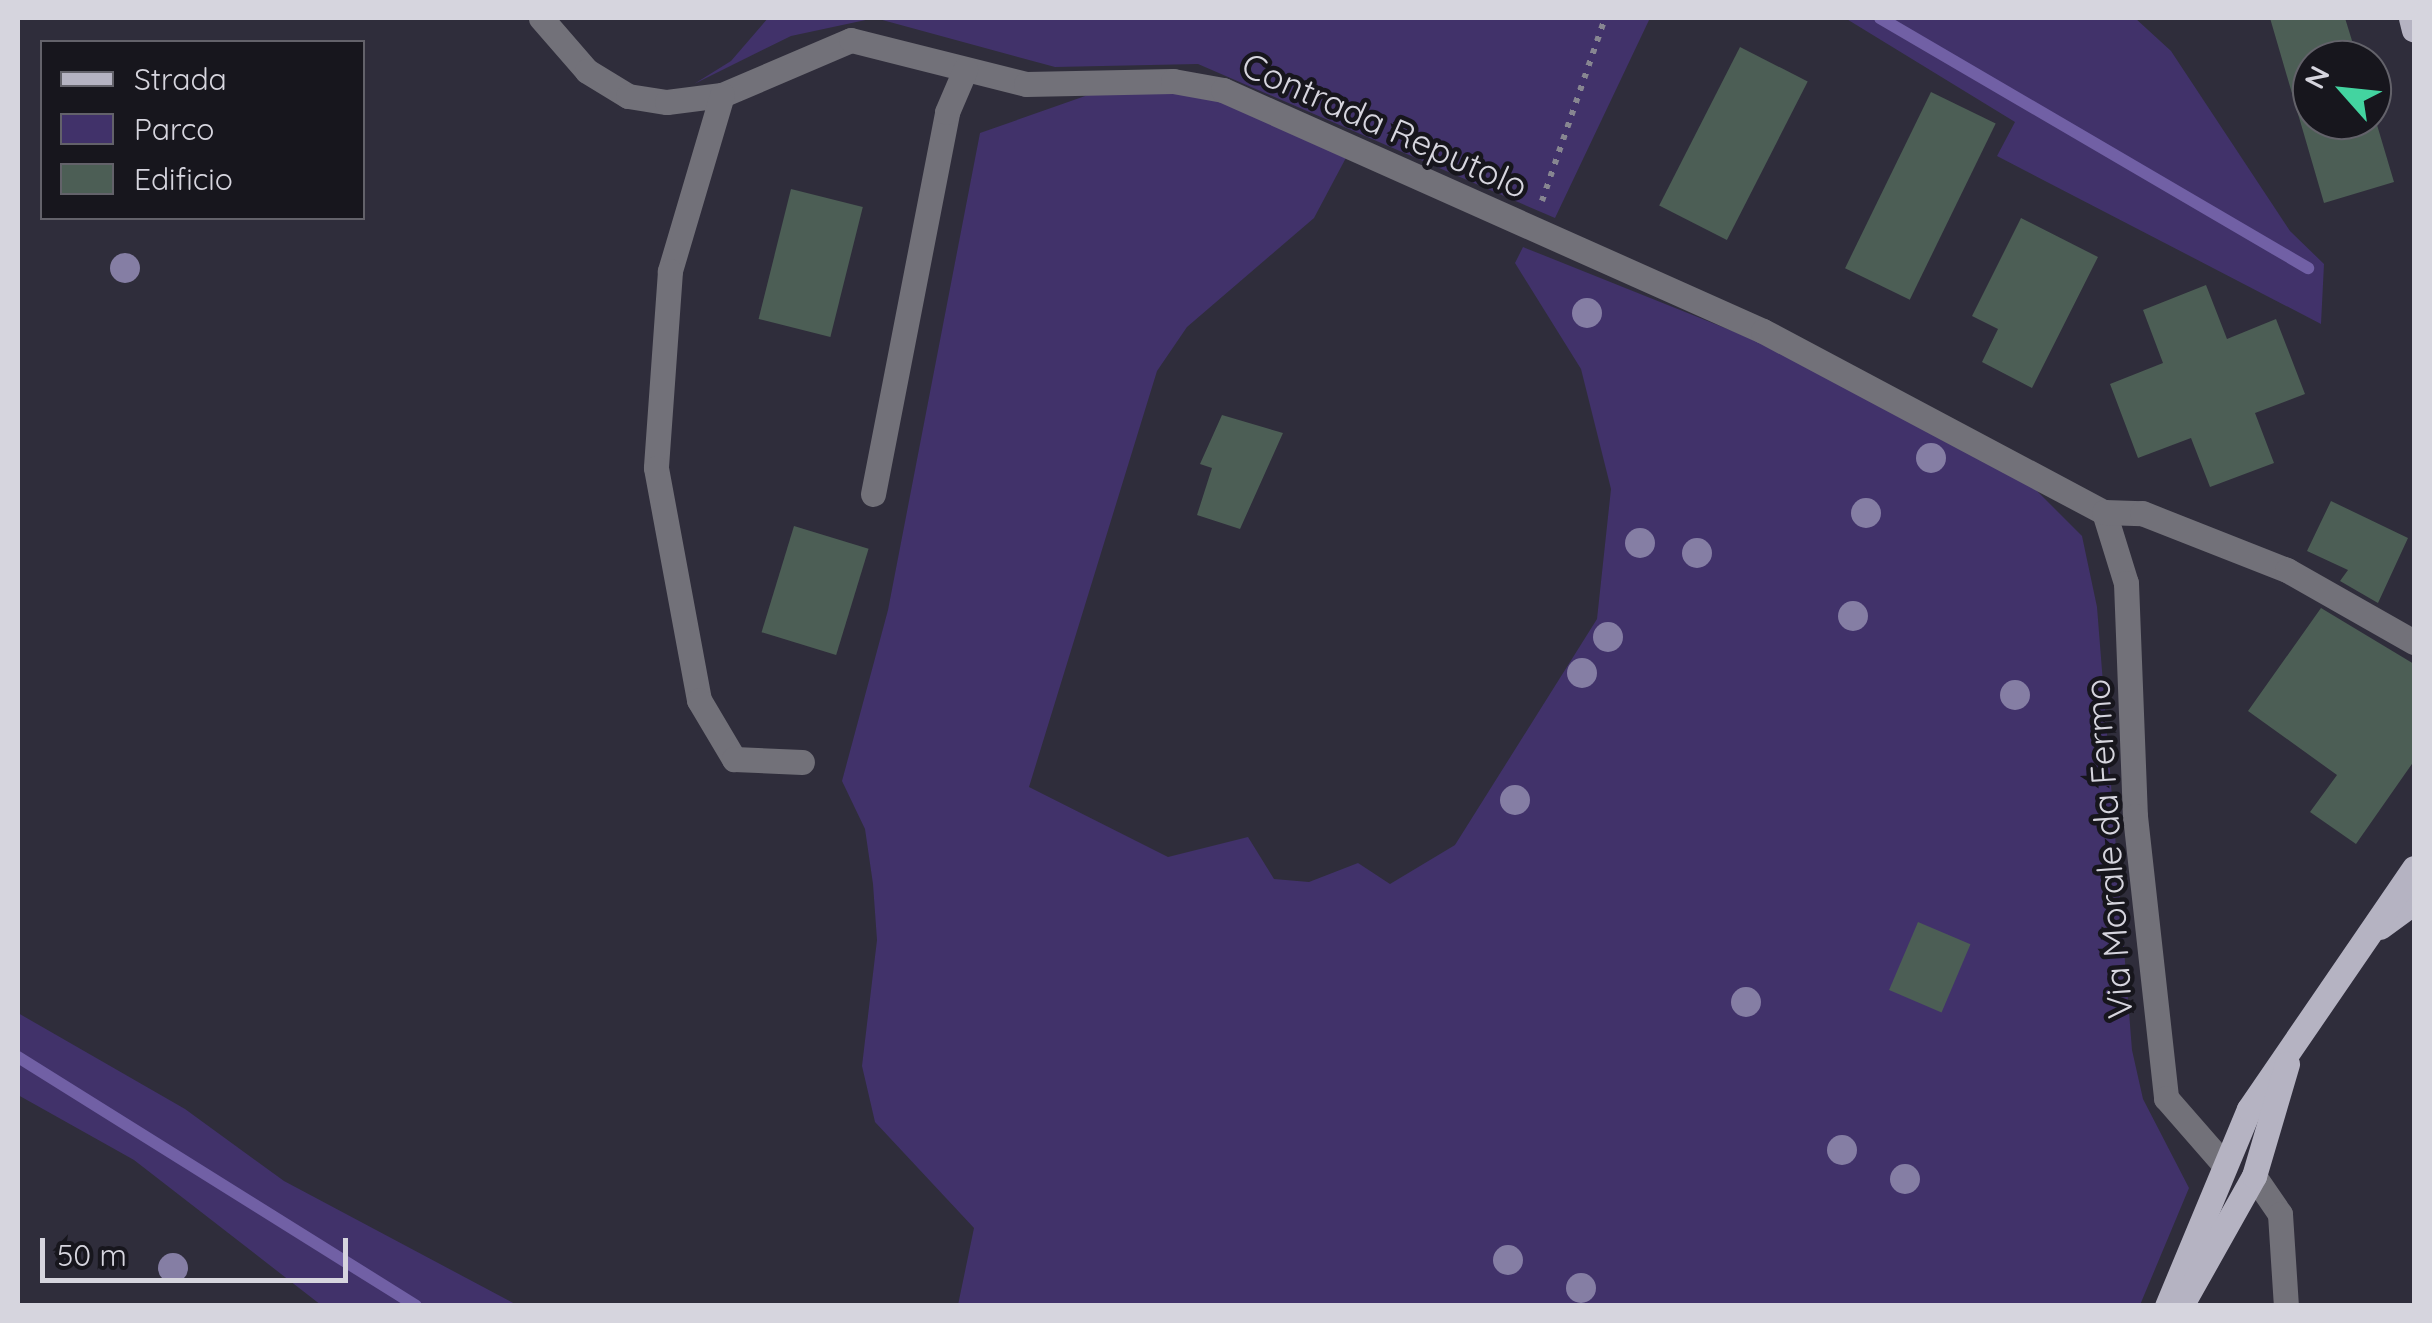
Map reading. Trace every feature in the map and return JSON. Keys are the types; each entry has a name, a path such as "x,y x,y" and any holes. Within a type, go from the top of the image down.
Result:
{"main road":[{"path":"2411,18 2414,30"},
{"path":"2167,1306 2221,1161 2360,942 2414,868"},
{"path":"2360,942 2414,902"},
{"path":"2182,1306 2254,1176 2290,1049"},
{"path":"2221,1161 2254,1176"}],"street":[{"name":"Contrada Reputolo","path":"540,18 587,70 628,96 667,102 722,95 852,40 1026,84 1173,82 1222,90 1533,228"},
{"path":"873,494 947,112 965,70"},
{"path":"722,95 670,271 656,468 700,700 734,759 802,762"},
{"path":"1533,228 1763,331 2104,512 2142,514 2288,570 2414,642"},
{"name":"Via Morale da Fermo","path":"2104,512 2126,583 2135,816 2160,1068 2190,1136 2221,1161"},
{"path":"2254,1176 2280,1214 2286,1306"}],"path":[{"path":"1533,228 1605,18"}],"green space":[{"path":"768,18 875,18 791,36 694,84 731,61"},
{"path":"875,18 1650,18 1555,218 1198,64 1055,67"},
{"path":"1845,18 2135,18 2171,51 2290,231 2324,264 2321,324 1997,156 2015,122"},
{"path":"1174,90 1223,97 1348,154 1314,218 1187,327 1157,371 1029,787 1168,857 1248,837 1274,879 1309,882 1358,863 1390,884 1455,845 1597,619 1611,489 1581,369 1515,263 1523,247 1765,344 2030,484 2082,536 2097,607 2132,1050 2143,1099 2189,1188 2140,1305 958,1305 974,1228 875,1122 862,1066 877,940 865,829 842,781 888,610 980,133 1088,95"},
{"path":"18,1013 185,1109 284,1181 517,1305 321,1305 134,1160 18,1095"}],"building":[{"path":"2270,18 2345,18 2352,40 2292,40 2292,93"},
{"path":"1740,47 1808,82 1727,240 1659,206"},
{"path":"1931,92 1996,124 1910,300 1845,268"},
{"path":"2306,140 2382,140 2394,182 2324,203"},
{"path":"791,189 863,207 830,337 759,319"},
{"path":"2021,218 2098,257 2032,388 1982,362 1998,329 1972,316"},
{"path":"2206,285 2227,339 2276,319 2305,394 2255,413 2274,463 2210,487 2191,438 2138,458 2110,384 2163,363 2143,310"},
{"path":"1222,415 1283,433 1240,529 1197,515 1212,468 1200,464"},
{"path":"2331,501 2408,538 2378,603 2340,581 2348,570 2307,551"},
{"path":"794,526 869,549 836,655 762,632"},
{"path":"2321,608 2414,664 2414,761 2356,844 2310,812 2337,775 2248,711"},
{"path":"1918,922 1970,944 1942,1012 1889,990"}],"waterway":[{"path":"1880,18 2308,268"},
{"path":"18,1057 416,1306"}]}
